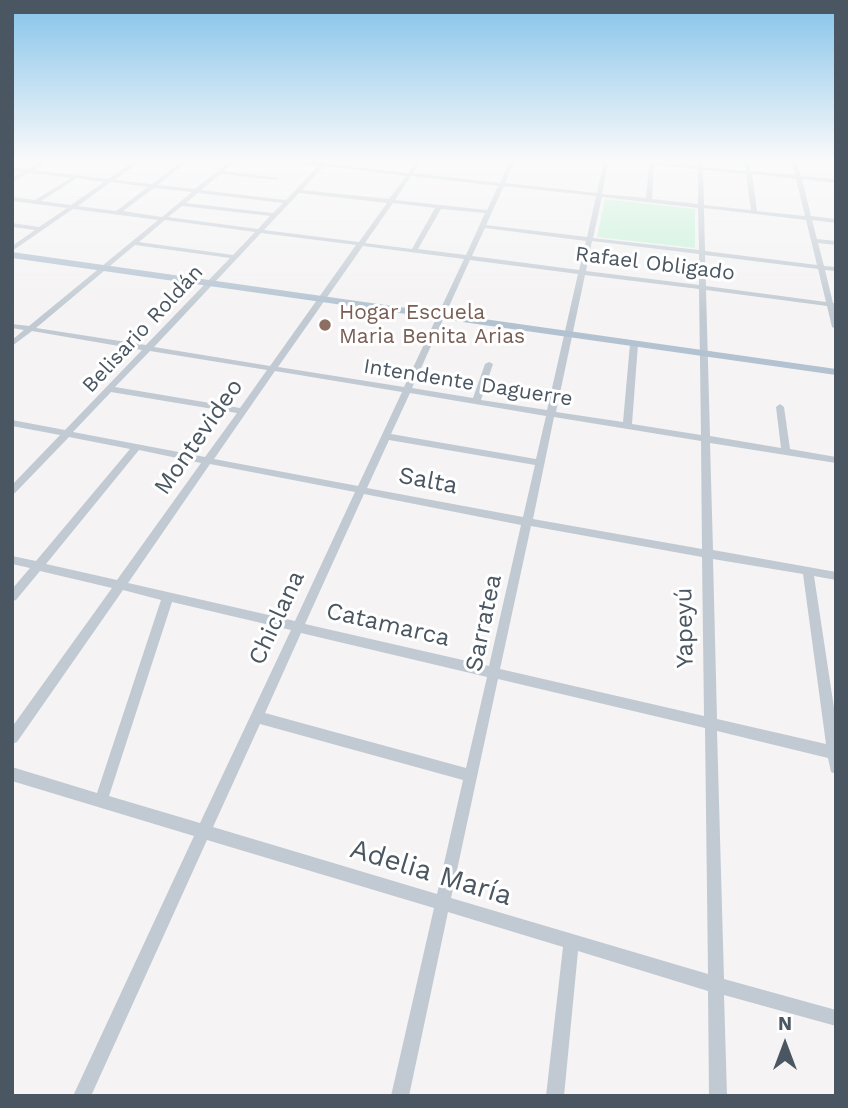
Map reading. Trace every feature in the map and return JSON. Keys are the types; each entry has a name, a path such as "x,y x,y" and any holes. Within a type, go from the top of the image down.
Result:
{"main road":[{"path":"12,255 836,372"}],"street":[{"path":"12,249 64,212"},
{"name":"Rafael Obligado","path":"107,212 833,304"},
{"path":"12,344 172,212"},
{"path":"247,212 275,215"},
{"name":"Belisario Roldán","path":"12,491 278,212"},
{"name":"Montevideo","path":"12,738 383,212"},
{"path":"414,251 436,212"},
{"name":"Chiclana","path":"82,1096 488,212"},
{"name":"Sarratea","path":"400,1096 596,212"},
{"name":"Yapeyú","path":"701,212 718,1096"},
{"path":"754,212 836,221"},
{"path":"806,212 833,304 836,327"},
{"path":"12,225 39,229"},
{"path":"482,226 835,269"},
{"path":"134,243 235,257"},
{"path":"814,244 836,243"},
{"path":"814,244 835,269"},
{"name":"Intendente Daguerre","path":"12,326 836,460"},
{"path":"627,426 634,344"},
{"path":"476,402 489,364"},
{"path":"110,389 243,411"},
{"path":"780,407 786,452"},
{"name":"Salta","path":"12,423 527,522 836,576"},
{"path":"385,436 540,463"},
{"path":"12,597 137,447"},
{"name":"Catamarca","path":"12,560 495,671 835,753"},
{"path":"808,572 836,767"},
{"path":"101,801 168,596"},
{"path":"257,717 472,776"},
{"name":"Adelia María","path":"12,774 716,985 836,1018"},
{"path":"555,1096 571,942"}],"green space":[{"path":"602,212 695,212 695,248 597,237"}],"place":[{"name":"Hogar Escuela Maria Benita Arias","path":"325,325"}]}
